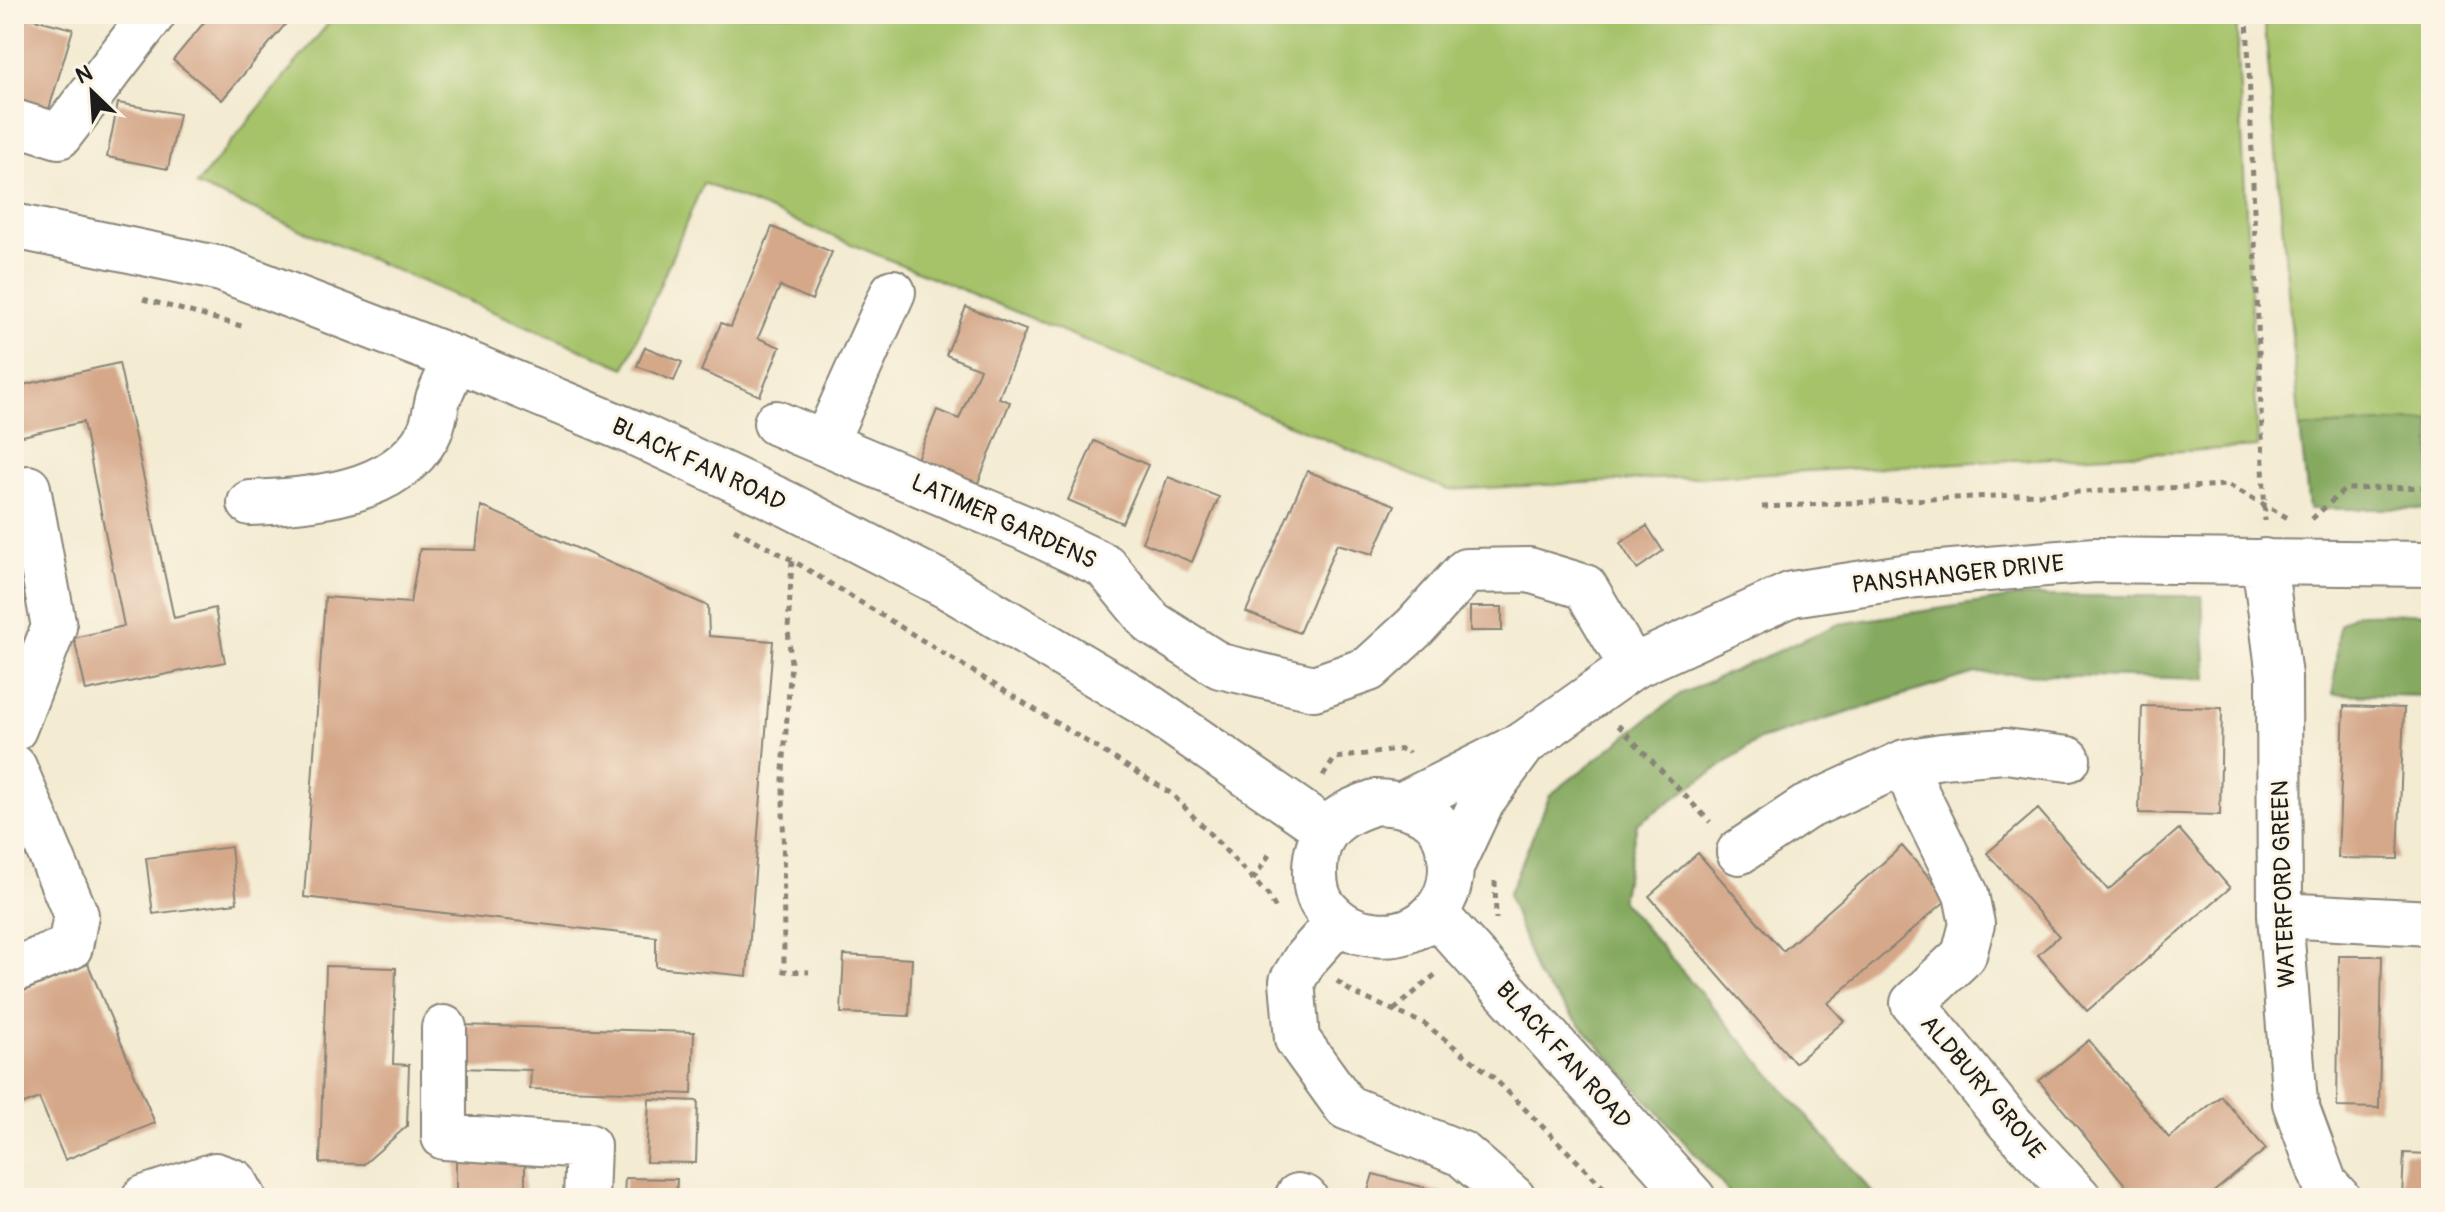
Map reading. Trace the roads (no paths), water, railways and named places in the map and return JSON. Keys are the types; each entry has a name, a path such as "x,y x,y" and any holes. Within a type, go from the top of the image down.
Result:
{"street":[{"path":"14,122 59,136 153,14"},
{"name":"BLACK FAN ROAD","path":"14,226 221,269 456,359 639,435 950,588 1142,702 1327,830"},
{"path":"825,443 893,292"},
{"path":"250,503 323,497 372,483 409,463 429,433 439,398 456,359"},
{"name":"LATIMER GARDENS","path":"776,423 1027,529 1105,566 1152,623 1220,666 1314,688 1369,669 1415,627 1466,571 1529,570 1585,587 1632,667"},
{"path":"14,729 54,627 28,488"},
{"name":"PANSHANGER DRIVE","path":"1403,804 1525,743 1632,667 1792,594 1916,575 2095,560 2431,564"},
{"name":"WATERFORD GREEN","path":"2265,561 2279,676 2280,915 2295,1103 2324,1193"},
{"name":"PANSHANGER DRIVE","path":"1452,865 1482,801 1525,743"},
{"path":"1739,852 1805,808 1905,762 2005,751 2068,759"},
{"name":"ALDBURY GROVE","path":"1905,762 1918,796 1966,894 1972,924 1964,955 1913,1003 2008,1121 2079,1198"},
{"path":"14,767 76,915 70,947 14,970"},
{"path":"1375,802 1403,804 1431,817 1445,837 1452,865 1450,890 1435,913 1413,929 1386,936 1362,933 1338,922 1322,904 1315,879 1317,853 1327,830 1348,812 1375,802"},
{"name":"BLACK FAN ROAD","path":"1435,913 1693,1198"},
{"path":"2280,915 2431,923"},
{"path":"1338,922 1306,958 1292,981 1297,1039 1346,1107 1462,1154 1513,1198"},
{"path":"444,1028 444,1137 588,1146 586,1198"},
{"path":"144,1198 215,1175 235,1182 244,1198"},
{"path":"1297,1198 1305,1198"}]}
